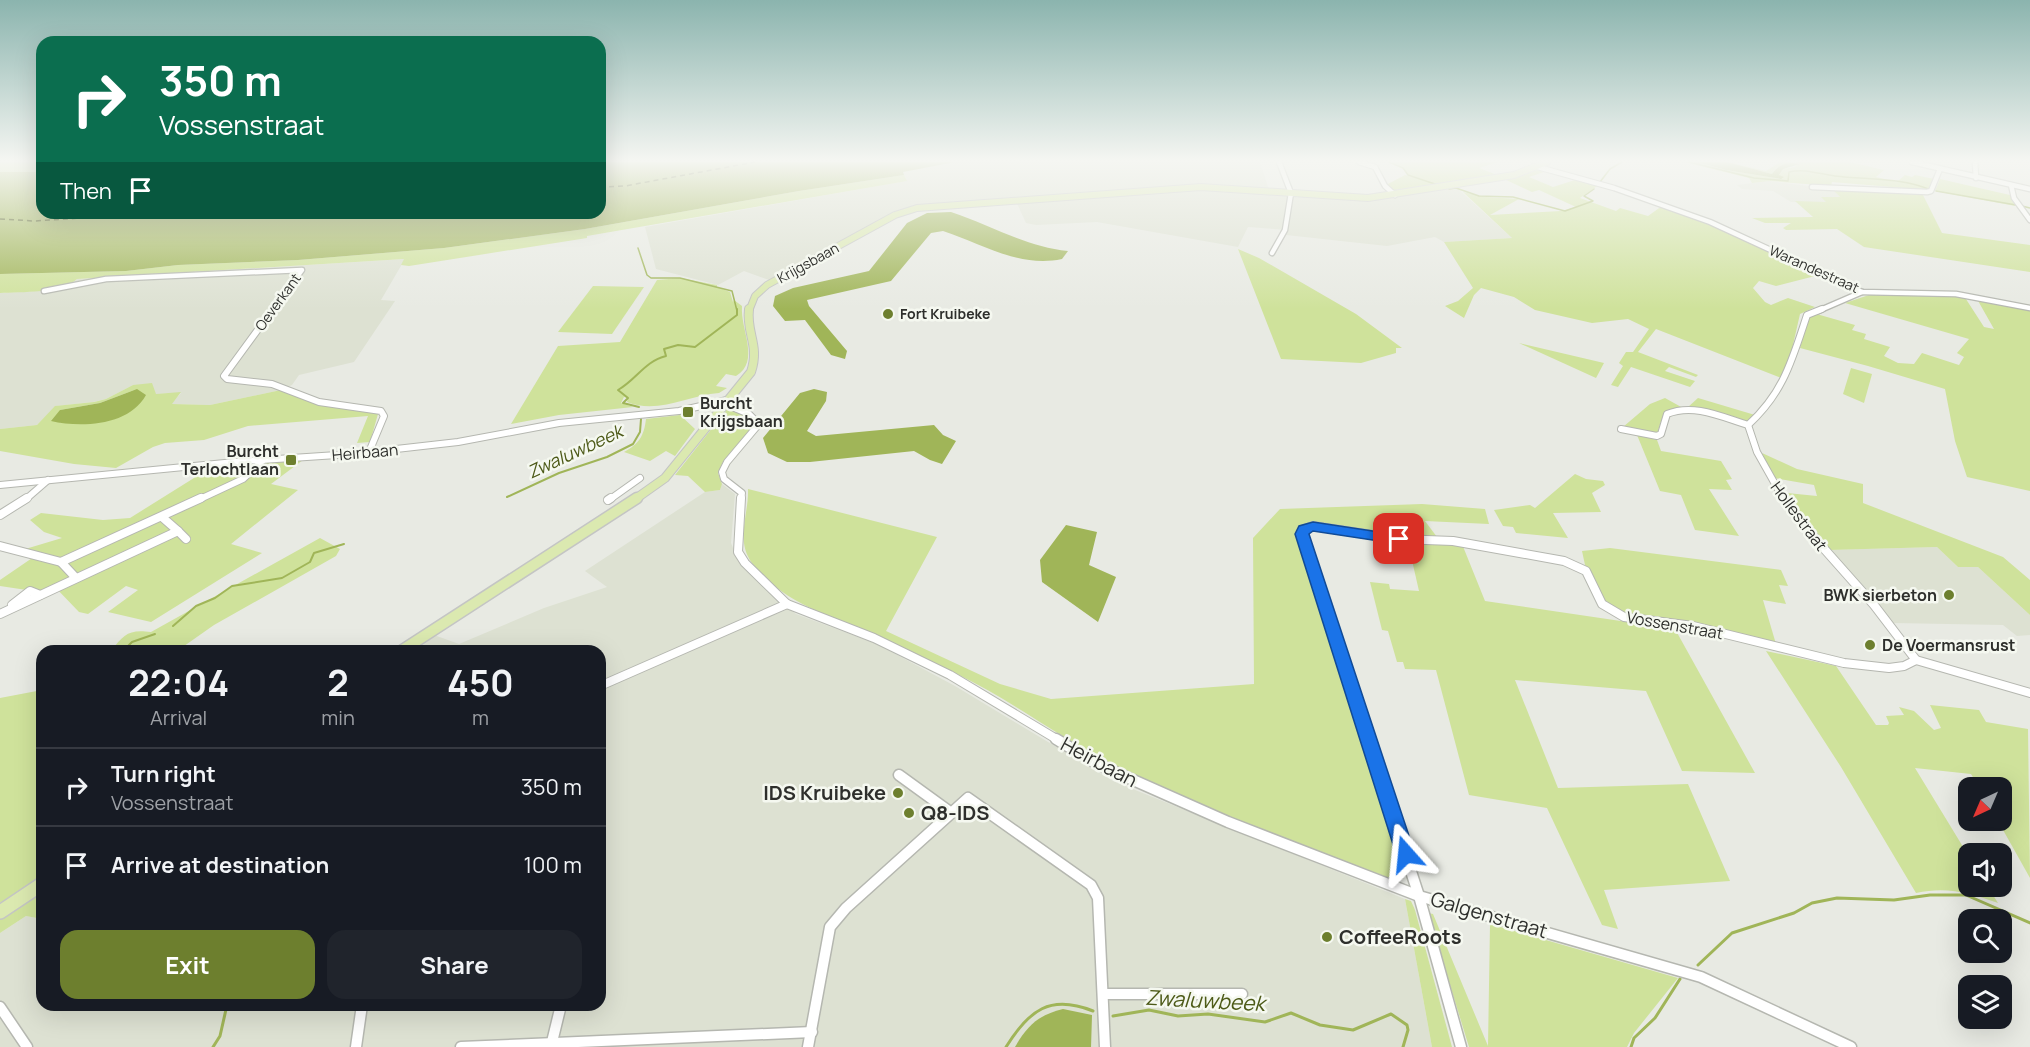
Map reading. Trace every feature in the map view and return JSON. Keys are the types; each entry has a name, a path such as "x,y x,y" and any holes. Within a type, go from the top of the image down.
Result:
{"main road":[{"name":"Krijgsbaan","path":"410,645 641,496 665,478 751,372 756,362 748,306 752,297 767,285 910,211"},
{"path":"0,912 36,888"}],"street":[{"path":"1272,253 1285,230 1288,211"},
{"name":"Warandestraat","path":"1679,211 1710,222 1862,292 1956,294 2030,308"},
{"name":"Oeverkant","path":"44,291 106,279 302,270 224,376 227,379 272,384 318,402 381,411 384,416 369,452"},
{"path":"1622,429 1657,436 1661,434 1667,414 1680,410 1712,414 1748,425 1764,411 1787,375 1807,315 1862,292"},
{"name":"Heirbaan","path":"0,485 458,442 559,423 679,411 726,402 756,419 759,424 727,462 722,472 724,479 742,493 738,523 738,552 745,563 787,604 874,638 950,675 1107,769 1228,822 1419,896"},
{"name":"Hollestraat","path":"1748,425 1769,477 1779,493 1837,565 1885,617 1906,651 1916,660"},
{"path":"61,562 243,479 264,459"},
{"path":"608,500 640,478"},
{"path":"0,516 35,493 48,480"},
{"path":"626,489 641,496"},
{"path":"162,517 186,539"},
{"name":"Vossenstraat","path":"1304,529 1313,526 1399,539 1453,541 1564,561 1586,572 1602,604 1624,617 1693,626 1844,663 1889,668 1904,666 1916,660"},
{"name":"Galgenstraat","path":"1304,529 1302,534 1419,896 1678,969 1851,1047"},
{"path":"0,614 30,591 40,595 178,531"},
{"path":"0,546 61,562 76,578"},
{"path":"606,683 787,604"},
{"path":"1916,660 2030,693"},
{"path":"899,775 950,812"},
{"path":"808,1047 830,927 846,908 968,798 1091,885 1098,898 1105,1047"},
{"path":"1419,896 1461,1047"},
{"path":"1103,994 1242,994"},
{"path":"0,1007 27,1047"},
{"path":"356,1047 361,1011"},
{"path":"552,1042 560,1011"},
{"path":"461,1047 812,1032"}],"shaded area":[{"path":"0,211 36,211 36,219 606,219 606,211 687,211 585,229 444,248 298,260 178,265 126,271 0,274"},
{"path":"687,211 733,211 587,236 587,238 409,266 401,265 404,259 77,279 70,284 52,289 0,293 0,274 126,271 178,265 298,260 444,248 585,229"},
{"path":"737,211 899,211 769,280 744,271 718,285 656,269 645,227"},
{"path":"1020,211 1482,211 1512,238 1444,242 1435,237 1387,246 1286,235 1288,230 1248,227 1238,247 1097,222 1036,225 1026,223"},
{"path":"1483,211 1498,211 1490,215 1561,211 1630,211 1648,216 1655,211 1676,211 1708,222 1819,275 1776,286 1759,281 1753,288 1765,302 1771,305 1788,298 1815,307 1800,314 1790,358 1781,378 1656,329 1638,352 1698,375 1696,377 1669,367 1665,371 1695,381 1690,387 1631,367 1618,387 1611,385 1623,366 1619,363 1626,352 1633,352 1649,329 1628,319 1592,323 1535,310 1514,297 1481,288 1474,295 1464,318 1445,306 1458,301 1473,288 1444,242 1512,238"},
{"path":"1806,211 1931,211 1942,233 2030,245 2030,272 1864,247 1837,229 1786,230 1783,228 1791,223 1765,223 1752,218 1813,217"},
{"path":"951,212 1038,245 1068,251 1062,259 1031,260 1016,258 943,231 931,233 891,281 807,300 809,306 847,351 845,359 831,355 805,320 785,321 773,306 775,296 793,288 869,271 907,223 927,213"},
{"path":"1238,249 1259,258 1356,314 1402,348 1396,348 1396,353 1361,363 1281,359"},
{"path":"405,259 381,300 395,301 354,362 299,375 292,385 281,390 210,405 171,404 181,393 156,394 133,385 106,399 56,406 37,425 0,429 0,293 38,291 71,284 77,279"},
{"path":"680,278 717,285 730,292 733,302 734,300 742,306 748,344 747,362 736,376 726,374 716,386 727,388 719,393 662,405 639,405 627,402 628,398 624,397 621,403 633,407 559,415 511,424 558,346 620,342 657,280"},
{"path":"593,286 644,287 612,334 558,332"},
{"path":"1875,293 1964,296 1984,327 1994,329 1977,299 2030,309 2030,491 1967,477 1955,441 1945,389 1800,348 1808,316 1813,313 1855,325 1852,330 1866,334 1864,339 1890,347 1884,356 1898,363 1914,364 1922,353 1959,365 1964,357 1957,353 1969,339 1845,303"},
{"path":"1519,343 1604,363 1596,378"},
{"path":"1851,368 1872,374 1864,403 1843,394"},
{"path":"152,383 156,394 181,392 172,404 210,405 281,390 378,414 370,442 357,443 368,416 248,426 204,440 165,443 153,447 116,468 74,464 0,451 0,429 37,425 55,406 106,399 133,385","holes":["137,389 60,423 60,410 100,403"]},
{"path":"137,389 146,395 128,413 116,419 90,424 51,421 60,410 100,403"},
{"path":"814,389 827,392 826,401 807,431 816,436 934,425 943,435 956,441 942,464 914,451 810,462 787,462 768,453 763,438 800,393"},
{"path":"1665,398 1683,408 1664,412 1657,434 1623,427 1650,404"},
{"path":"1698,398 1755,415 1749,421 1745,421 1687,408"},
{"path":"728,408 743,414 755,425 723,462 718,473 722,484 720,490 705,492 688,476 675,475"},
{"path":"680,415 695,429 675,456 666,451 650,461 624,452 640,439 646,419"},
{"path":"1637,435 1657,440 1661,451 1721,461 1732,479 1726,480 1732,490 1709,489 1739,536 1695,530 1681,495 1660,491"},
{"path":"1762,453 1797,469 1863,484 1863,503 2003,557 2030,580 2030,615 1978,567 1958,567 1937,547 1829,550 1809,526 1787,493 1817,496 1814,485 1774,478"},
{"path":"303,460 271,484 298,490 231,544 262,553 151,622 108,612 138,590 126,586 88,614 79,612 54,586 40,592 0,586 0,580 38,554 22,550 62,538 44,532 30,520 41,513 103,520 130,518 194,478 199,468"},
{"path":"1575,474 1586,479 1603,481 1605,485 1592,493 1601,512 1553,513 1568,538 1516,533 1513,527 1503,526 1494,510 1530,505 1535,508"},
{"path":"722,484 735,494 731,543 737,558 776,598 796,614 877,644 955,686 1113,781 1405,899 1432,1047 0,1047 0,933 26,916 36,918 36,1011 606,1011 606,645 420,645 434,635 459,644 544,608 607,587 585,571 705,492 720,490"},
{"path":"748,489 937,537 886,631 1000,684 1051,699 1254,684 1253,538 1280,509 1422,504 1485,509 1489,524 1425,521 1437,537 1408,537 1311,524 1303,524 1298,531 1404,863 1402,878 1386,877 1370,872 1149,783 1098,757 978,685 890,641 794,600 765,577 747,554 744,545 744,527"},
{"path":"1066,525 1097,532 1089,565 1116,577 1098,622 1042,582 1040,560"},
{"path":"320,538 340,549 336,556 214,625 186,645 116,645 132,632 151,632"},
{"path":"1408,543 1462,544 1485,601 1675,629 1755,773 1682,771 1646,691 1515,680 1558,788 1688,784 1730,881 1604,890 1618,929 1602,925 1547,808 1469,795 1436,670 1405,669 1403,662 1397,662 1388,631 1382,630 1370,582 1389,584 1390,589 1419,591"},
{"path":"1937,547 1958,567 1978,567 2030,615 2030,635 2017,636 2003,625 1893,623 1829,550"},
{"path":"1610,548 1781,570 1788,586 1779,585 1786,604 1763,600 1776,644 1684,621 1627,614 1606,604 1585,565 1582,551"},
{"path":"1766,651 1836,666 1876,725 1888,725 1886,716 1904,715 1899,707 1914,711 1934,730 1941,728 1930,705 1979,710 1986,722 2028,729 2030,878 2004,831 2012,831 2012,777 1973,777 1971,774 1915,768 1961,843 1958,843 1958,892 1938,890 1916,893 1841,767"},
{"path":"36,691 36,881 0,903 0,698"},
{"path":"36,895 36,918 26,916 0,933 0,919"},
{"path":"1981,897 1994,897 1998,903"},
{"path":"1405,899 1411,901 1415,910 1452,1047 1432,1047"},
{"path":"1428,913 1433,914 1488,1046 1490,924 1678,978 1634,1033 1627,1047 1469,1047"},
{"path":"1063,1009 1092,1015 1091,1047 1015,1047 1034,1022"}],"waterway":[{"name":"Zwaluwbeek","path":"638,248 647,275 651,278 680,278 732,291 737,311"},
{"name":"Zwaluwbeek","path":"639,407 623,403 628,398 618,390 646,366 666,356 664,349 678,345 695,347 737,315 737,311"},
{"name":"Zwaluwbeek","path":"507,497 559,473 607,457 633,444 640,432 641,419"},
{"name":"Zwaluwbeek","path":"173,626 196,606 215,598 232,586 282,578 310,562 314,553 344,544"},
{"name":"Zwaluwbeek","path":"129,645 155,634"},
{"name":"Zwaluwbeek","path":"1698,965 1732,933 1794,913 1812,903 1837,898 1894,900 1930,895 1966,895 2030,923"},
{"name":"Zwaluwbeek","path":"1631,1047 1634,1038 1655,1018 1680,979"},
{"name":"Zwaluwbeek","path":"1006,1047 1023,1023 1042,1009 1064,1004 1093,1011"},
{"name":"Zwaluwbeek","path":"1113,1016 1149,1010 1178,1016 1208,1014 1265,1022 1291,1013 1320,1025 1353,1030 1391,1014 1407,1025 1408,1030 1403,1047"},
{"name":"Zwaluwbeek","path":"213,1047 220,1036 226,1011"}],"ferry route":[{"path":"0,219 34,221 66,219"}],"place":[{"name":"Fort Kruibeke","path":"888,314"},
{"name":"Burcht Krijgsbaan","path":"688,412"},
{"name":"Burcht Terlochtlaan","path":"291,460"},
{"name":"BWK sierbeton","path":"1949,595"},
{"name":"De Voermansrust","path":"1870,645"},
{"name":"IDS Kruibeke","path":"898,793"},
{"name":"Q8-IDS","path":"909,813"},
{"name":"CoffeeRoots","path":"1327,937"}],"route":[{"path":"1399,539 1313,526 1304,529 1302,534 1406,854"}]}
